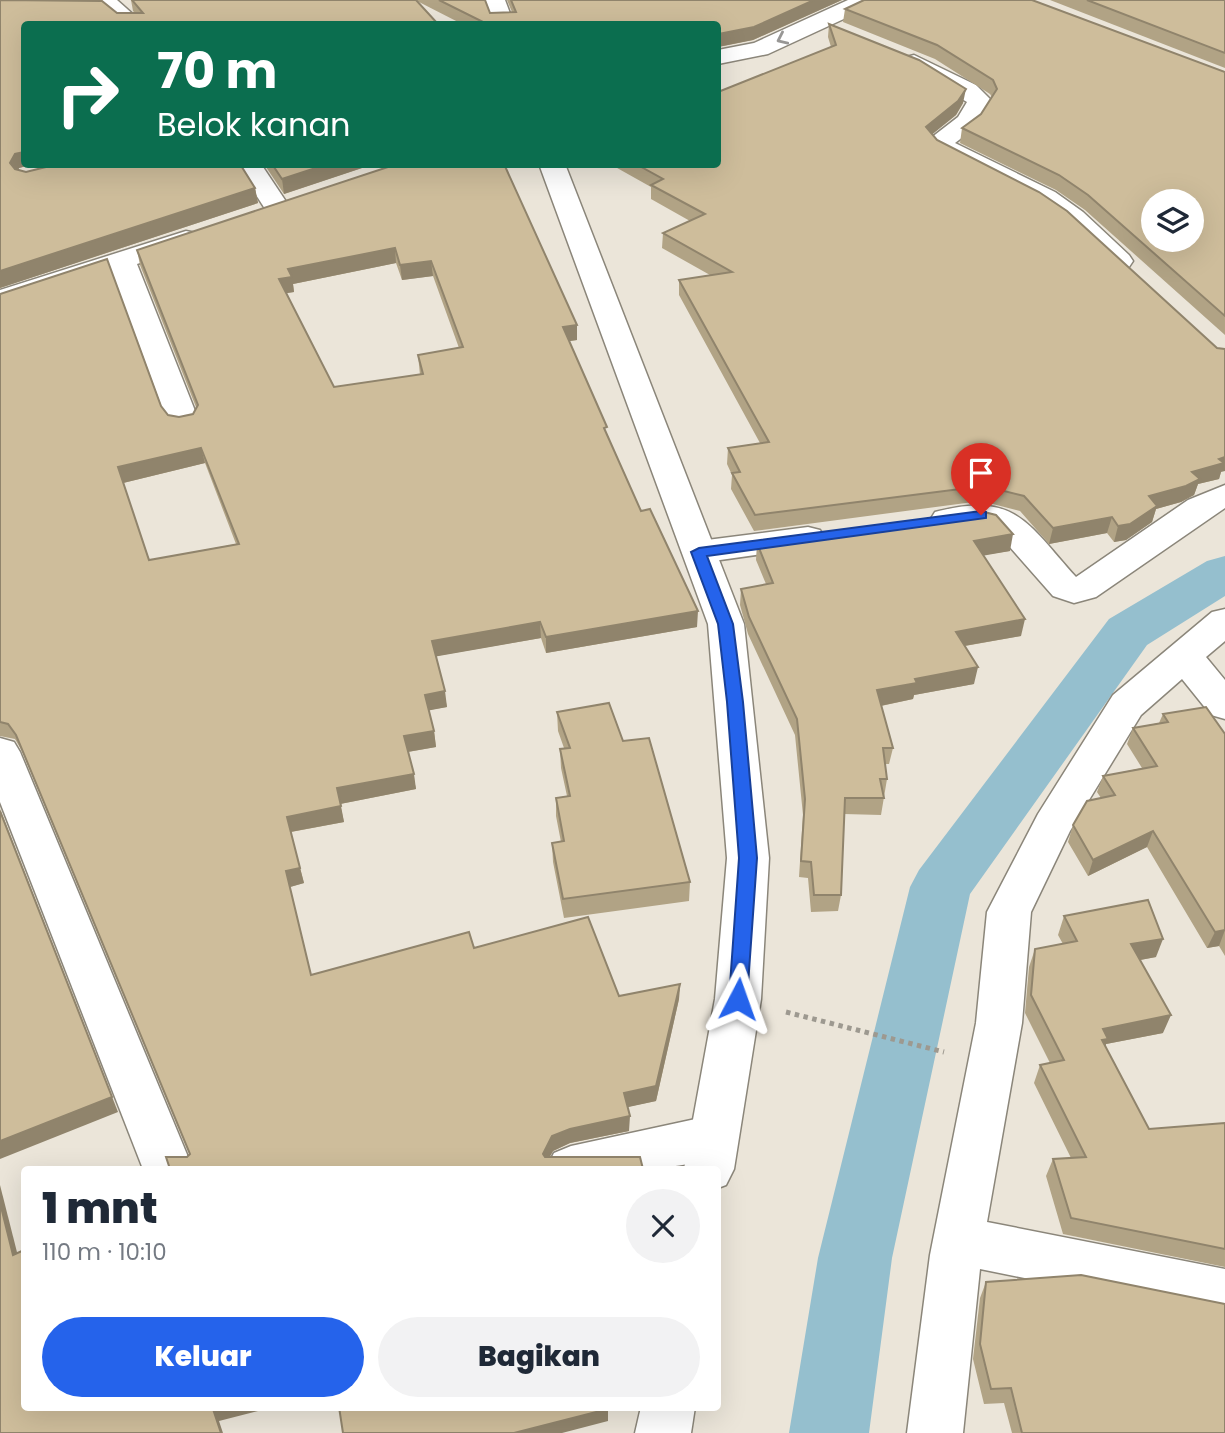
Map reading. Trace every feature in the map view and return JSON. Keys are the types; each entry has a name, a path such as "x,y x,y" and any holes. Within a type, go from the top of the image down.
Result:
{"street":[{"path":"104,0 129,21"},
{"path":"494,0 502,21"},
{"path":"721,56 760,49 866,0"},
{"path":"818,22 852,35"},
{"path":"721,42 739,31"},
{"path":"893,53 968,90 980,101 967,122 940,141 946,148 1046,198 1074,218 1140,280"},
{"path":"250,168 278,209"},
{"path":"554,168 726,624 748,858 738,999 711,1153 597,1166"},
{"path":"252,217 305,200"},
{"path":"0,299 213,230"},
{"path":"122,260 183,421"},
{"path":"914,524 981,515 1006,521 1066,588 1074,591 1083,589 1200,508 1225,495"},
{"path":"699,552 833,535"},
{"path":"935,1433 959,1241 999,1023 1009,912 1053,825 1127,705 1225,621"},
{"path":"1183,655 1225,705"},
{"path":"0,752 167,1166"},
{"path":"959,1241 1225,1294"},
{"path":"663,1433 667,1411"}],"path":[{"path":"799,1016 952,1054"}],"building":[{"path":"0,0 102,1 117,13 143,13 132,0 416,0 435,21 21,21 21,153 15,154 10,163 15,169 26,172 42,168 242,168 255,188 0,271"},
{"path":"439,0 485,0 490,13 516,12 511,0 814,0 754,27 721,33 721,21 481,21"},
{"path":"864,0 1032,0 1225,72 1225,316 1153,252 1204,252 1204,189 1141,189 1141,242 1088,195 1059,175 962,128 981,114 997,89 993,80 937,45 845,9"},
{"path":"1087,0 1225,0 1225,53"},
{"path":"829,24 919,60 966,89 958,101 926,127 937,140 1039,192 1067,211 1217,348 1225,349 1225,457 1219,459 1224,463 1192,472 1200,479 1186,486 1149,496 1157,506 1130,524 1118,526 1112,517 1053,528 1024,496 984,486 755,515 732,473 740,472 728,448 769,442 679,280 732,272 663,233 705,214 651,185 663,179 643,168 721,168 721,91 836,45"},
{"path":"275,168 316,168 282,179"},
{"path":"385,168 506,168 577,325 563,327 607,427 604,428 641,511 650,509 698,611 546,637 540,622 432,641 445,691 425,695 434,731 404,736 414,774 337,788 341,806 287,817 300,868 286,871 311,975 469,932 474,948 588,917 619,996 680,984 656,1086 624,1093 630,1116 570,1129 552,1136 543,1154 545,1157 640,1157 642,1166 169,1166 166,1157 187,1157 190,1154 16,735 8,724 0,722 0,294 107,259 161,406 168,415 179,417 193,414 198,405 137,250","holes":["395,248 400,265 431,261 463,347 418,355 423,374 334,387 279,279 292,277 288,269","201,448 239,544 149,560 118,467"]},
{"path":"984,512 996,515 1013,534 974,541 1025,619 956,632 978,667 915,679 917,683 877,690 893,748 883,748 887,779 880,779 884,798 845,798 841,895 814,895 811,862 801,861 805,799 797,719 749,617 741,589 773,583 757,543"},
{"path":"609,703 623,741 649,738 690,882 563,899 552,843 564,841 556,798 570,796 560,749 570,748 557,712"},
{"path":"1206,707 1225,734 1225,930 1215,932 1153,831 1093,860 1073,825 1087,801 1115,795 1103,776 1157,766 1133,728 1168,722 1163,714"},
{"path":"0,811 112,1097 0,1141"},
{"path":"1148,900 1163,939 1131,944 1171,1015 1103,1029 1108,1039 1102,1040 1149,1129 1225,1123 1225,1249 1071,1218 1053,1159 1086,1157 1040,1065 1064,1060 1031,995 1035,949 1077,941 1064,916"},
{"path":"0,1203 13,1255 21,1251 21,1411 214,1411 221,1433 0,1433"},
{"path":"1081,1275 1225,1304 1225,1433 1022,1433 1011,1388 991,1389 980,1344 986,1282"},
{"path":"340,1411 600,1411 514,1433 343,1433"}],"waterway":[{"path":"829,1433 855,1258 941,887 1128,632 1225,573"}],"route":[{"path":"738,999 748,858 735,702 726,624 699,552 981,515"}]}
